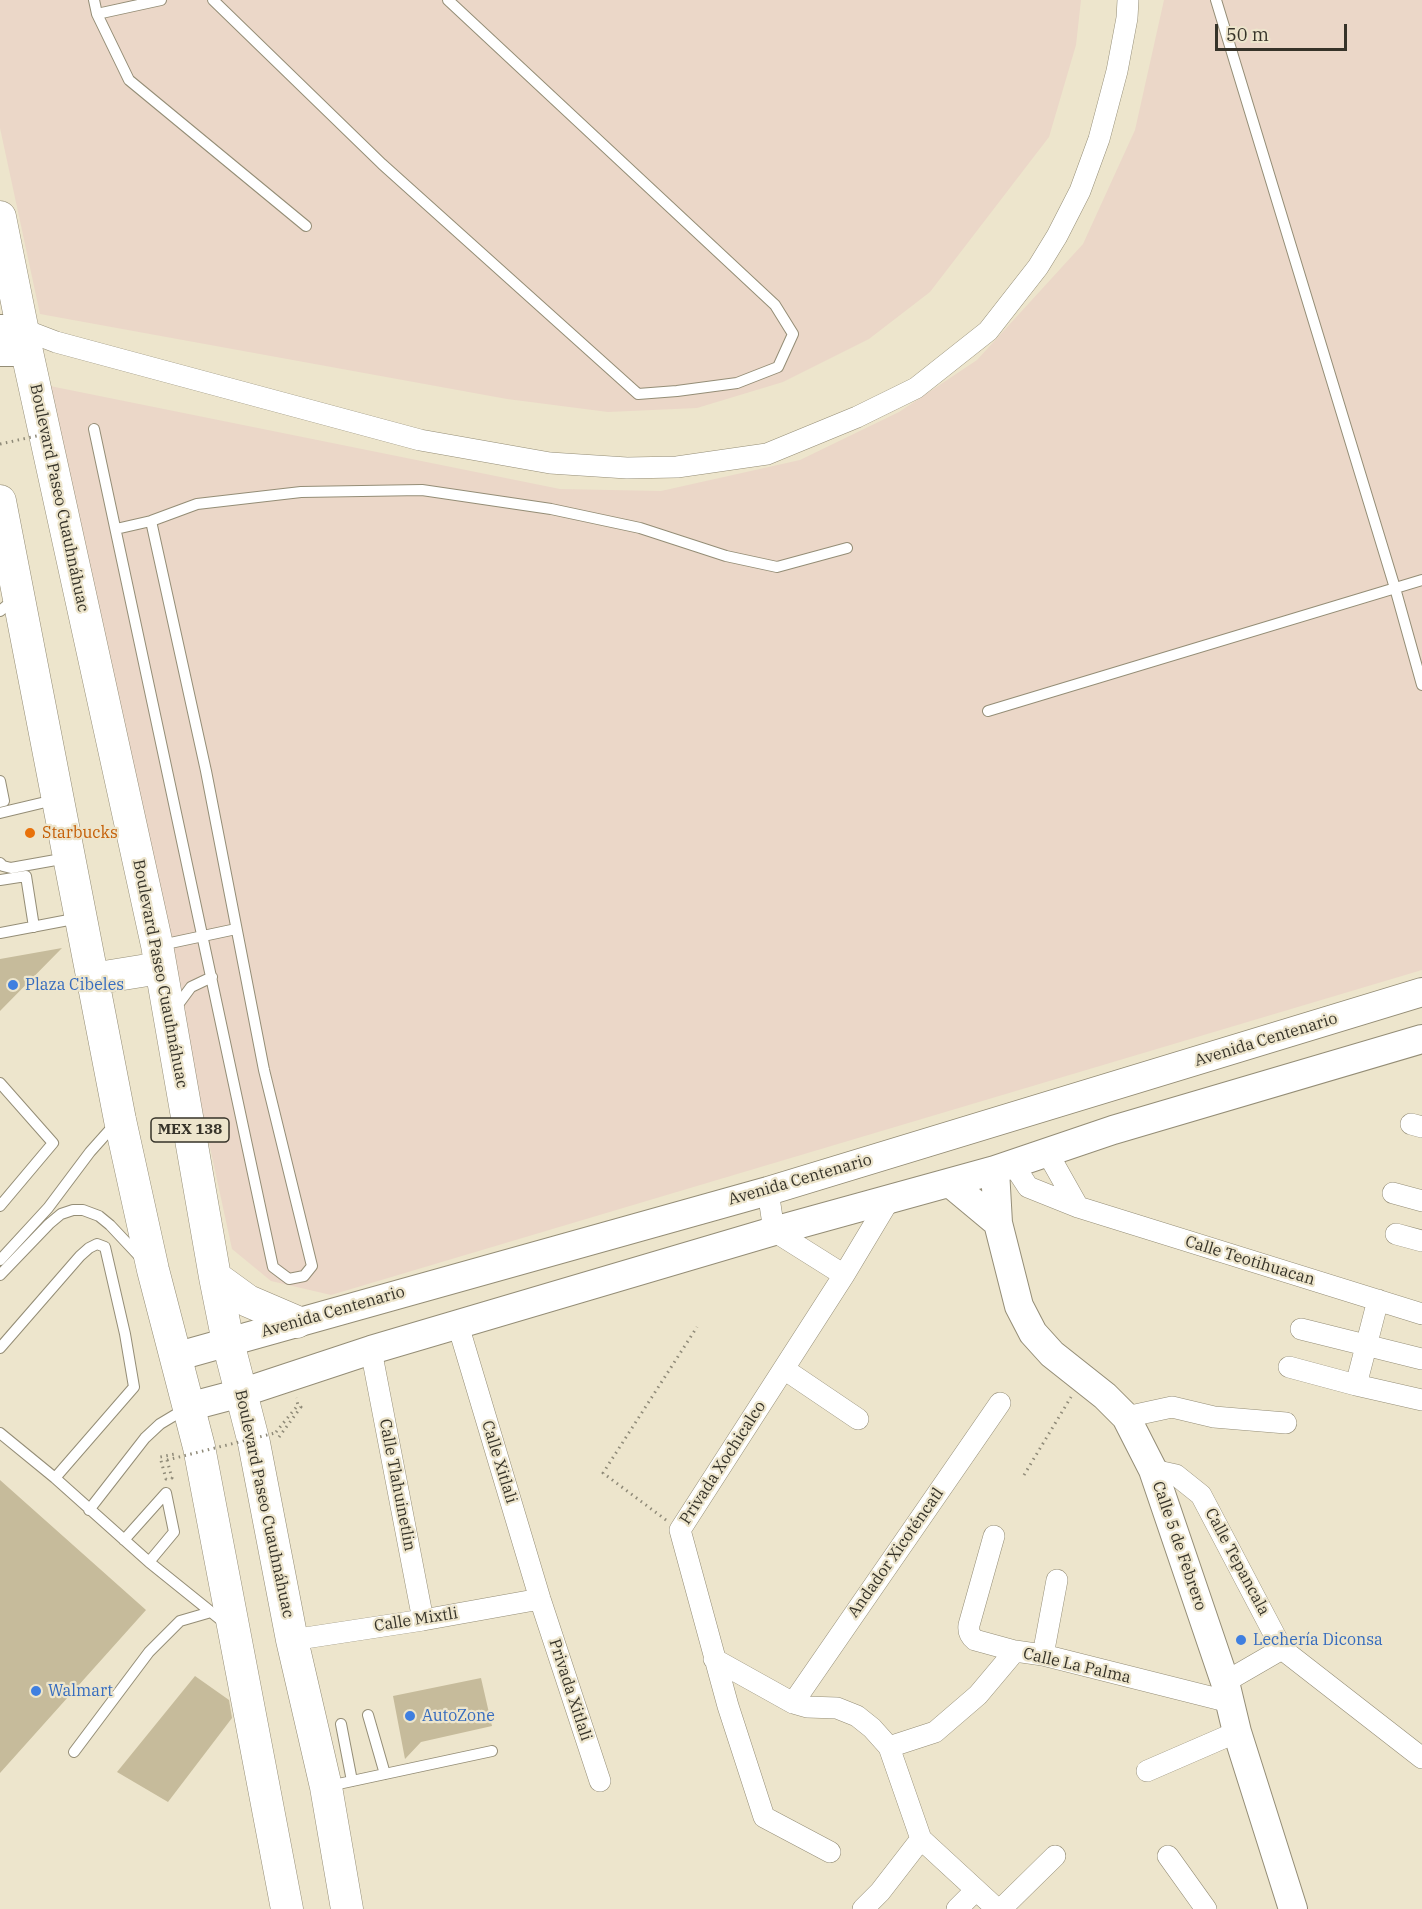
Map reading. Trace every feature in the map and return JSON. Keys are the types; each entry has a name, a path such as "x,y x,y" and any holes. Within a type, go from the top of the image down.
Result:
{"main road":[{"name":"Boulevard Paseo Cuauhnáhuac","path":"0,217 21,341 159,957 228,1342 241,1393 268,1439 292,1640 339,1784 347,1909"},
{"path":"0,501 9,604 57,799 120,1120 153,1270 199,1447 287,1909"},
{"path":"92,979 159,957"},
{"path":"215,1277 248,1301 297,1322"}],"street":[{"path":"21,341 420,440 550,463 627,468 678,467 766,454 857,417 916,388 988,331 1038,267 1080,191 1099,139 1118,71 1128,0"},
{"name":"Avenida Centenario","path":"175,1357 768,1191 1422,992"},
{"path":"188,1407 241,1393 370,1350 774,1231 1004,1167 1113,1130 1422,1039"},
{"path":"1103,1090 1113,1130"},
{"path":"1047,1152 1078,1207"},
{"name":"Calle Teotihuacan","path":"1004,1167 1029,1187 1078,1207 1422,1314"},
{"name":"Calle 5 de Febrero","path":"1004,1167 998,1223 1018,1306 1033,1333 1052,1354 1105,1396 1126,1418 1153,1470 1227,1692 1293,1909"},
{"path":"950,1183 998,1223"},
{"path":"768,1191 774,1231 844,1275"},
{"path":"1394,1193 1422,1201"},
{"name":"Privada Xochicalco","path":"830,1852 764,1818 714,1659 680,1530 844,1275 889,1200"},
{"path":"1396,1234 1422,1241"},
{"path":"1356,1385 1378,1300"},
{"name":"Calle Xitlali","path":"458,1325 540,1599"},
{"path":"1301,1329 1422,1359"},
{"name":"Calle Tlahuinetlin","path":"370,1350 423,1620"},
{"path":"1289,1367 1422,1400"},
{"path":"784,1369 858,1419"},
{"name":"Andador Xicoténcatl","path":"793,1703 1000,1403"},
{"path":"1126,1418 1172,1407 1214,1417 1286,1423"},
{"name":"Calle Tepancala","path":"1153,1470 1176,1475 1201,1495 1282,1649 1422,1758"},
{"path":"994,1536 968,1631 975,1640 1015,1651"},
{"path":"1043,1655 1057,1580"},
{"name":"Calle Mixtli","path":"292,1640 540,1599"},
{"name":"Privada Xitlali","path":"540,1599 600,1781"},
{"path":"1227,1692 1282,1649"},
{"name":"Calle La Palma","path":"889,1747 935,1732 978,1695 1015,1651 1043,1655 1127,1677 1227,1692"},
{"path":"714,1659 793,1703 807,1707 837,1708 857,1716 872,1728 889,1747 921,1839 999,1909 1055,1856"},
{"path":"1147,1771 1238,1732"},
{"path":"864,1909 921,1839"},
{"path":"1168,1856 1206,1909"},
{"path":"957,1909 976,1890"}],"lane":[{"path":"94,0 98,14 129,80 306,226"},
{"path":"98,14 161,0"},
{"path":"213,0 382,164 638,394 677,392 737,383 778,368 793,334 775,304 448,0"},
{"path":"1216,0 1395,588 1422,685"},
{"path":"94,429 273,1267 289,1279 304,1276 312,1266 264,1070 206,771 151,521"},
{"path":"116,529 151,521 197,504 301,492 422,490 551,509 640,528 726,556 777,567 847,548"},
{"path":"988,711 1422,580"},
{"path":"0,781 4,801 0,801"},
{"path":"0,813 57,799"},
{"path":"0,863 11,868 68,858"},
{"path":"0,880 26,876 34,927"},
{"path":"0,933 80,918"},
{"path":"159,957 204,937 236,929"},
{"path":"170,1015 191,987 212,977"},
{"path":"0,1083 53,1143 0,1206"},
{"path":"0,1260 48,1208 90,1152 120,1120"},
{"path":"0,1275 55,1219 73,1210 83,1210 99,1216 153,1270"},
{"path":"0,1348 80,1256 97,1244 105,1246 134,1387 55,1478"},
{"path":"89,1510 145,1438 160,1424 188,1407"},
{"path":"0,1432 149,1562 235,1632"},
{"path":"124,1540 166,1493 174,1532 149,1562"},
{"path":"74,1752 149,1652 180,1621 211,1612"},
{"path":"368,1715 385,1774"},
{"path":"341,1724 339,1784 492,1751"}],"path":[{"path":"0,444 50,433"},
{"path":"680,1530 603,1473 697,1327"},
{"path":"1024,1475 1083,1378"},
{"path":"160,1457 166,1479 172,1478 167,1460 268,1439 301,1407 298,1405 268,1439"}],"shaded area":[{"path":"0,0 1081,0 1076,45 1049,137 930,292 869,339 783,382 697,408 608,412 507,399 40,314 0,128"},
{"path":"1164,0 1422,0 1422,970 331,1295 271,1281 232,1249 45,385 560,489 661,491 800,460 899,412 977,360 1083,244 1135,130"}],"building":[{"name":"Plaza Cibeles","path":"62,948 0,1011 0,959"},
{"name":"Walmart","path":"0,1480 146,1610 0,1773"},
{"path":"195,1676 229,1700 232,1718 168,1802 117,1772"},
{"path":"481,1678 492,1726 421,1742 405,1759 393,1696"}],"place":[{"name":"Starbucks","path":"30,833"},
{"name":"Plaza Cibeles","path":"13,985"},
{"name":"Lechería Diconsa","path":"1241,1640"},
{"name":"Walmart","path":"36,1691"},
{"name":"AutoZone","path":"410,1716"}]}
